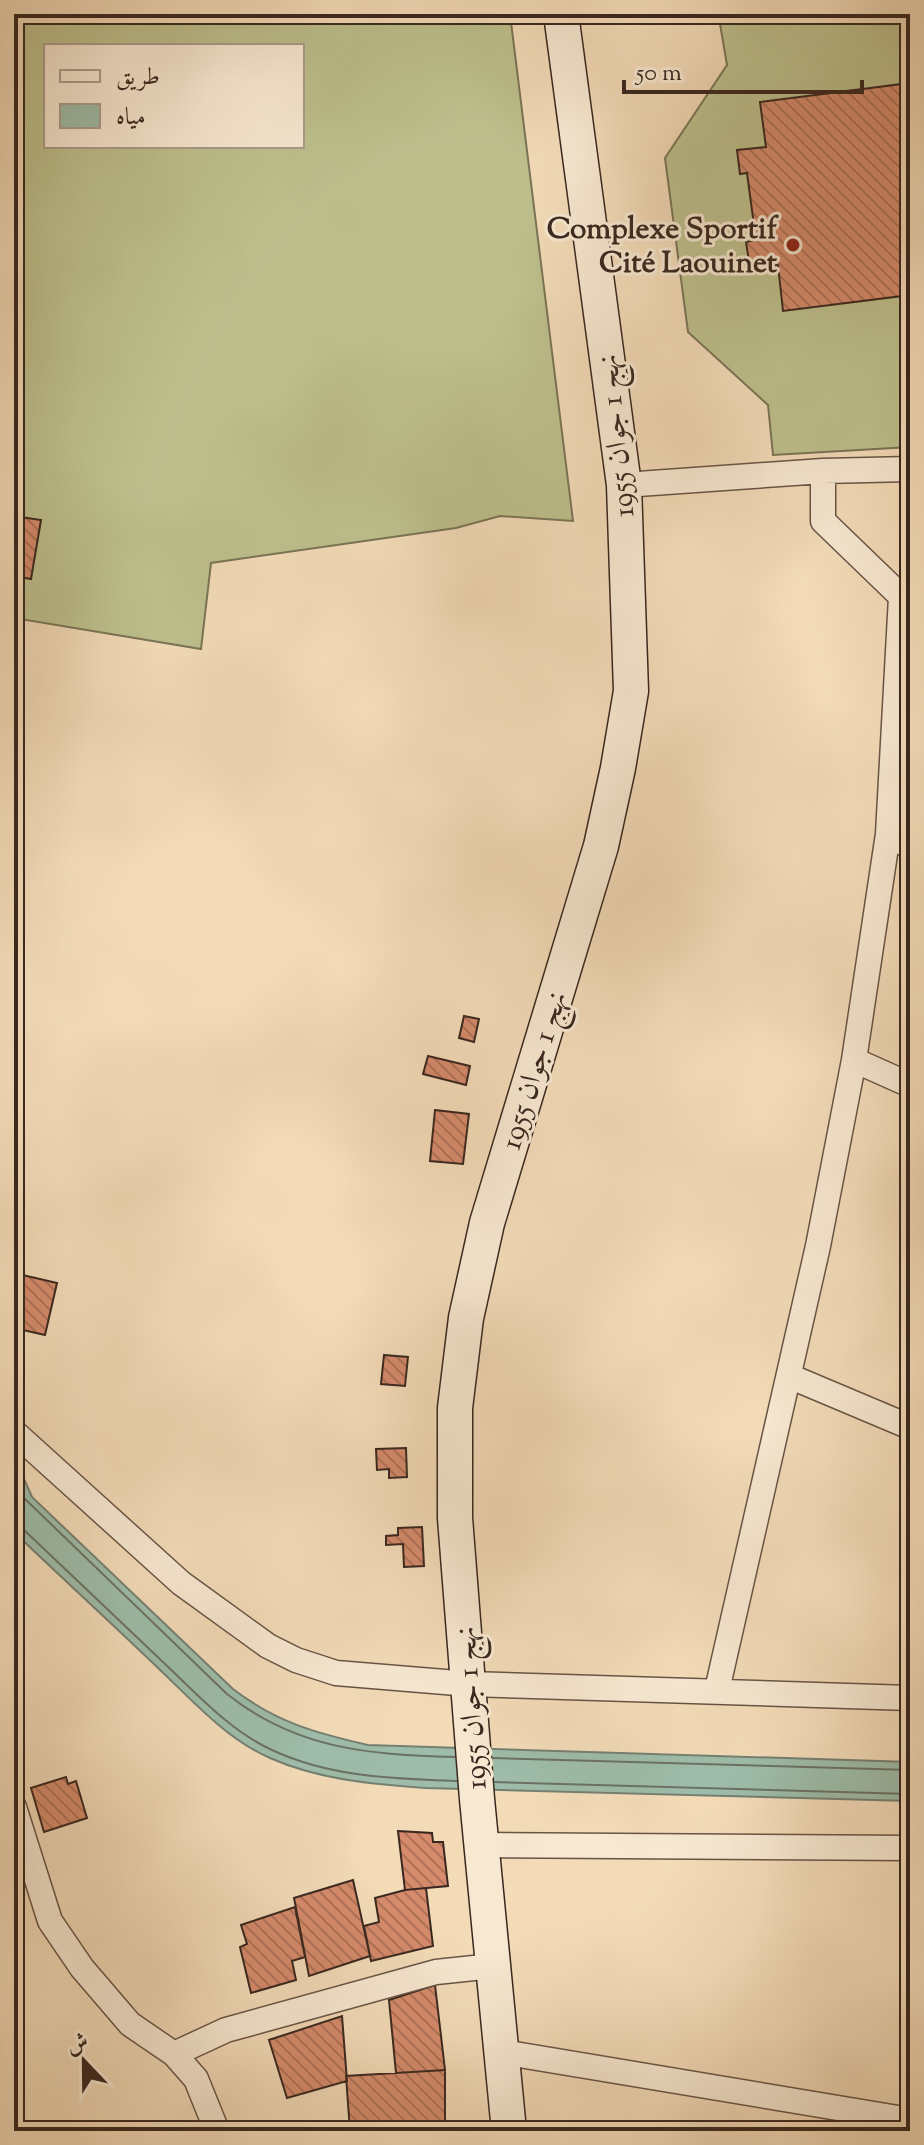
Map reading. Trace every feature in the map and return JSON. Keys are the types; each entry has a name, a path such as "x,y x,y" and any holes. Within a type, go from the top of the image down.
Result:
{"main road":[{"name":"نهج 1 جوان 1955","path":"509,2131 477,1799 455,1518 455,1408 466,1318 487,1223 601,846 631,691 624,485 561,14"}],"street":[{"path":"624,485 823,471 910,469"},
{"path":"717,1690 818,1246 854,1060 888,834 906,601 823,521 823,471"},
{"path":"888,834 910,847"},
{"path":"854,1060 910,1085"},
{"path":"789,1376 909,1423"},
{"path":"14,1432 181,1583 268,1646 296,1660 336,1673 469,1684 909,1694"},
{"path":"14,1807 50,1921 82,1968 130,2024 174,2054 196,2079 217,2131"},
{"path":"482,1845 910,1848"},
{"path":"174,2054 226,2030 436,1972 493,1966"},
{"path":"502,2052 833,2120 910,2120"}],"green space":[{"path":"14,14 510,14 573,521 500,516 456,528 211,563 201,649 14,618"},
{"name":"Complexe Sportif Cité Laouinet","path":"751,14 910,14 910,447 773,455 768,405 688,332 665,158 727,65 719,18"}],"water":[{"path":"24,1479 32,1497 233,1689 265,1710 297,1725 368,1745 910,1762 910,1801 425,1788 346,1780 289,1765 254,1750 210,1717 14,1532 14,1494"}],"building":[{"path":"910,83 910,295 783,311 778,265 750,268 746,242 756,240 747,173 740,174 737,150 766,147 760,102"},
{"path":"14,516 41,520 31,579 14,576"},
{"path":"464,1016 479,1019 474,1042 459,1038"},
{"path":"428,1056 470,1066 466,1085 423,1074"},
{"path":"435,1110 469,1114 463,1164 430,1161"},
{"path":"14,1273 57,1283 45,1335 14,1328"},
{"path":"384,1355 408,1357 405,1386 381,1384"},
{"path":"406,1448 407,1477 389,1478 389,1469 377,1470 376,1449"},
{"path":"422,1527 424,1566 404,1567 403,1544 386,1545 386,1536 398,1535 398,1528"},
{"path":"66,1777 68,1784 76,1781 87,1818 44,1832 31,1788"},
{"path":"398,1831 432,1833 433,1842 443,1842 448,1886 405,1890"},
{"path":"353,1880 370,1956 309,1976 294,1898"},
{"path":"426,1888 433,1946 371,1961 364,1926 379,1922 375,1898"},
{"path":"295,1907 305,1957 292,1961 296,1980 251,1993 240,1947 247,1944 241,1925"},
{"path":"435,1985 445,2070 396,2073 389,2000"},
{"path":"342,2016 347,2081 287,2098 269,2040"},
{"path":"445,2070 445,2131 350,2131 346,2076"}],"place":[{"name":"Complexe Sportif Cité Laouinet","path":"793,245"}]}
